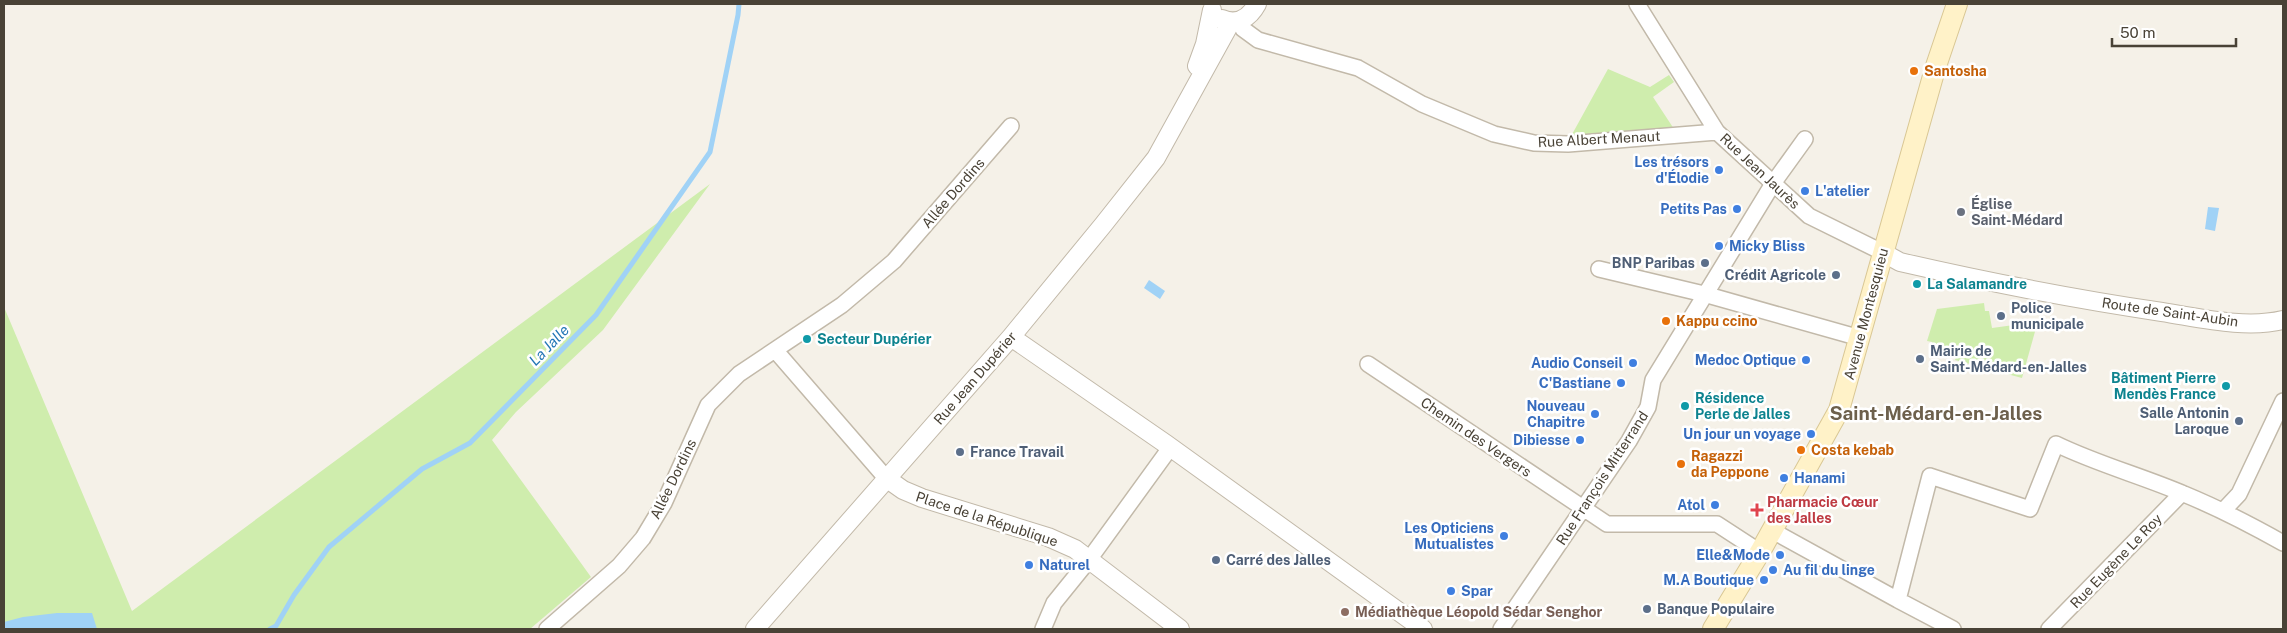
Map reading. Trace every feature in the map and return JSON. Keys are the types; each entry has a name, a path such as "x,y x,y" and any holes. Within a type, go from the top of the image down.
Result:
{"main road":[{"name":"Avenue Montesquieu","path":"1713,629 1760,552 1834,423 1844,398 1882,252 1944,36 1957,4"}],"street":[{"name":"Rue Jean Dupérier","path":"755,629 1011,337 1151,164 1236,21 1247,18 1258,4"},
{"name":"Rue Jean Jaurès","path":"1637,4 1717,132 1774,182 1809,216 1882,252"},
{"name":"Rue Jean Dupérier","path":"1180,116 1205,44 1210,7"},
{"path":"1210,7 1221,19 1236,21"},
{"name":"Rue Albert Menaut","path":"1236,21 1258,40 1358,68 1422,104 1494,134 1526,142 1568,144 1717,132"},
{"name":"Allée Dordins","path":"547,629 619,566 643,538 664,503 708,405 739,374 842,305 894,261 1011,126"},
{"name":"Rue François Mitterrand","path":"1501,629 1584,510 1628,442 1648,407 1653,380 1774,182 1805,139"},
{"name":"Route de Saint-Aubin","path":"1882,252 1900,262 2085,300 2225,321 2267,324 2283,320"},
{"path":"1600,269 1704,294 1860,338"},
{"path":"1011,337 1423,629"},
{"path":"775,350 886,478"},
{"name":"Chemin des Vergers","path":"1368,364 1607,524 1718,524 1760,552"},
{"path":"2223,511 2239,494 2283,401"},
{"path":"1898,600 1930,476 2030,509 2056,444 2080,456 2182,493 2223,511 2283,543"},
{"path":"1043,629 1054,603 1088,561 1170,448"},
{"name":"Place de la République","path":"886,478 903,490 922,498 1048,537 1075,549 1088,561 1180,629"},
{"name":"Rue Eugène Le Roy","path":"2050,629 2182,493"},
{"path":"1772,530 1953,629"}],"green space":[{"path":"1608,69 1650,87 1669,75 1674,82 1653,97 1674,129 1570,138"},
{"path":"710,184 603,330 516,412 492,440 591,577 530,629 4,629 4,307 132,611"},
{"path":"1984,303 1985,311 1989,311 1992,328 2035,322 2036,328 2022,378 1955,360 1956,357 1944,356 1933,349 1932,342 1927,341 1937,309"}],"water":[{"path":"2208,207 2219,208 2215,231 2205,229"},
{"path":"1149,280 1165,291 1160,299 1144,288"},
{"path":"57,613 92,613 97,629 4,629 4,622 23,617"}],"waterway":[{"name":"La Jalle","path":"270,629 276,626 294,595 329,547 422,469 470,443 596,315 710,152 739,4"}],"place":[{"name":"Santosha","path":"1914,71"},
{"name":"Les trésors d'Élodie","path":"1719,170"},
{"name":"L'atelier","path":"1805,191"},
{"name":"Petits Pas","path":"1737,209"},
{"name":"Église Saint-Médard","path":"1961,212"},
{"name":"Micky Bliss","path":"1719,246"},
{"name":"BNP Paribas","path":"1705,263"},
{"name":"Crédit Agricole","path":"1836,275"},
{"name":"La Salamandre","path":"1917,284"},
{"name":"Police municipale","path":"2001,316"},
{"name":"Kappu ccino","path":"1666,321"},
{"name":"Secteur Dupérier","path":"807,339"},
{"name":"Mairie de Saint-Médard-en-Jalles","path":"1920,359"},
{"name":"Medoc Optique","path":"1806,360"},
{"name":"Audio Conseil","path":"1633,363"},
{"name":"C'Bastiane","path":"1621,383"},
{"name":"Bâtiment Pierre Mendès France","path":"2226,386"},
{"name":"Résidence Perle de Jalles","path":"1685,406"},
{"name":"Nouveau Chapitre","path":"1595,414"},
{"name":"Salle Antonin Laroque","path":"2239,421"},
{"name":"Un jour un voyage","path":"1811,434"},
{"name":"Dibiesse","path":"1580,440"},
{"name":"Costa kebab","path":"1801,450"},
{"name":"France Travail","path":"960,452"},
{"name":"Ragazzi da Peppone","path":"1681,464"},
{"name":"Hanami","path":"1784,478"},
{"name":"Atol","path":"1715,505"},
{"name":"Pharmacie Cœur des Jalles","path":"1757,510"},
{"name":"Les Opticiens Mutualistes","path":"1504,536"},
{"name":"Elle&Mode","path":"1780,555"},
{"name":"Carré des Jalles","path":"1216,560"},
{"name":"Naturel","path":"1029,565"},
{"name":"Au fil du linge","path":"1773,570"},
{"name":"M.A Boutique","path":"1764,580"},
{"name":"Spar","path":"1451,591"},
{"name":"Banque Populaire","path":"1647,609"},
{"name":"Médiathèque Léopold Sédar Senghor","path":"1345,612"}],"district":[{"name":"Saint-Médard-en-Jalles","path":"1936,413"}]}
